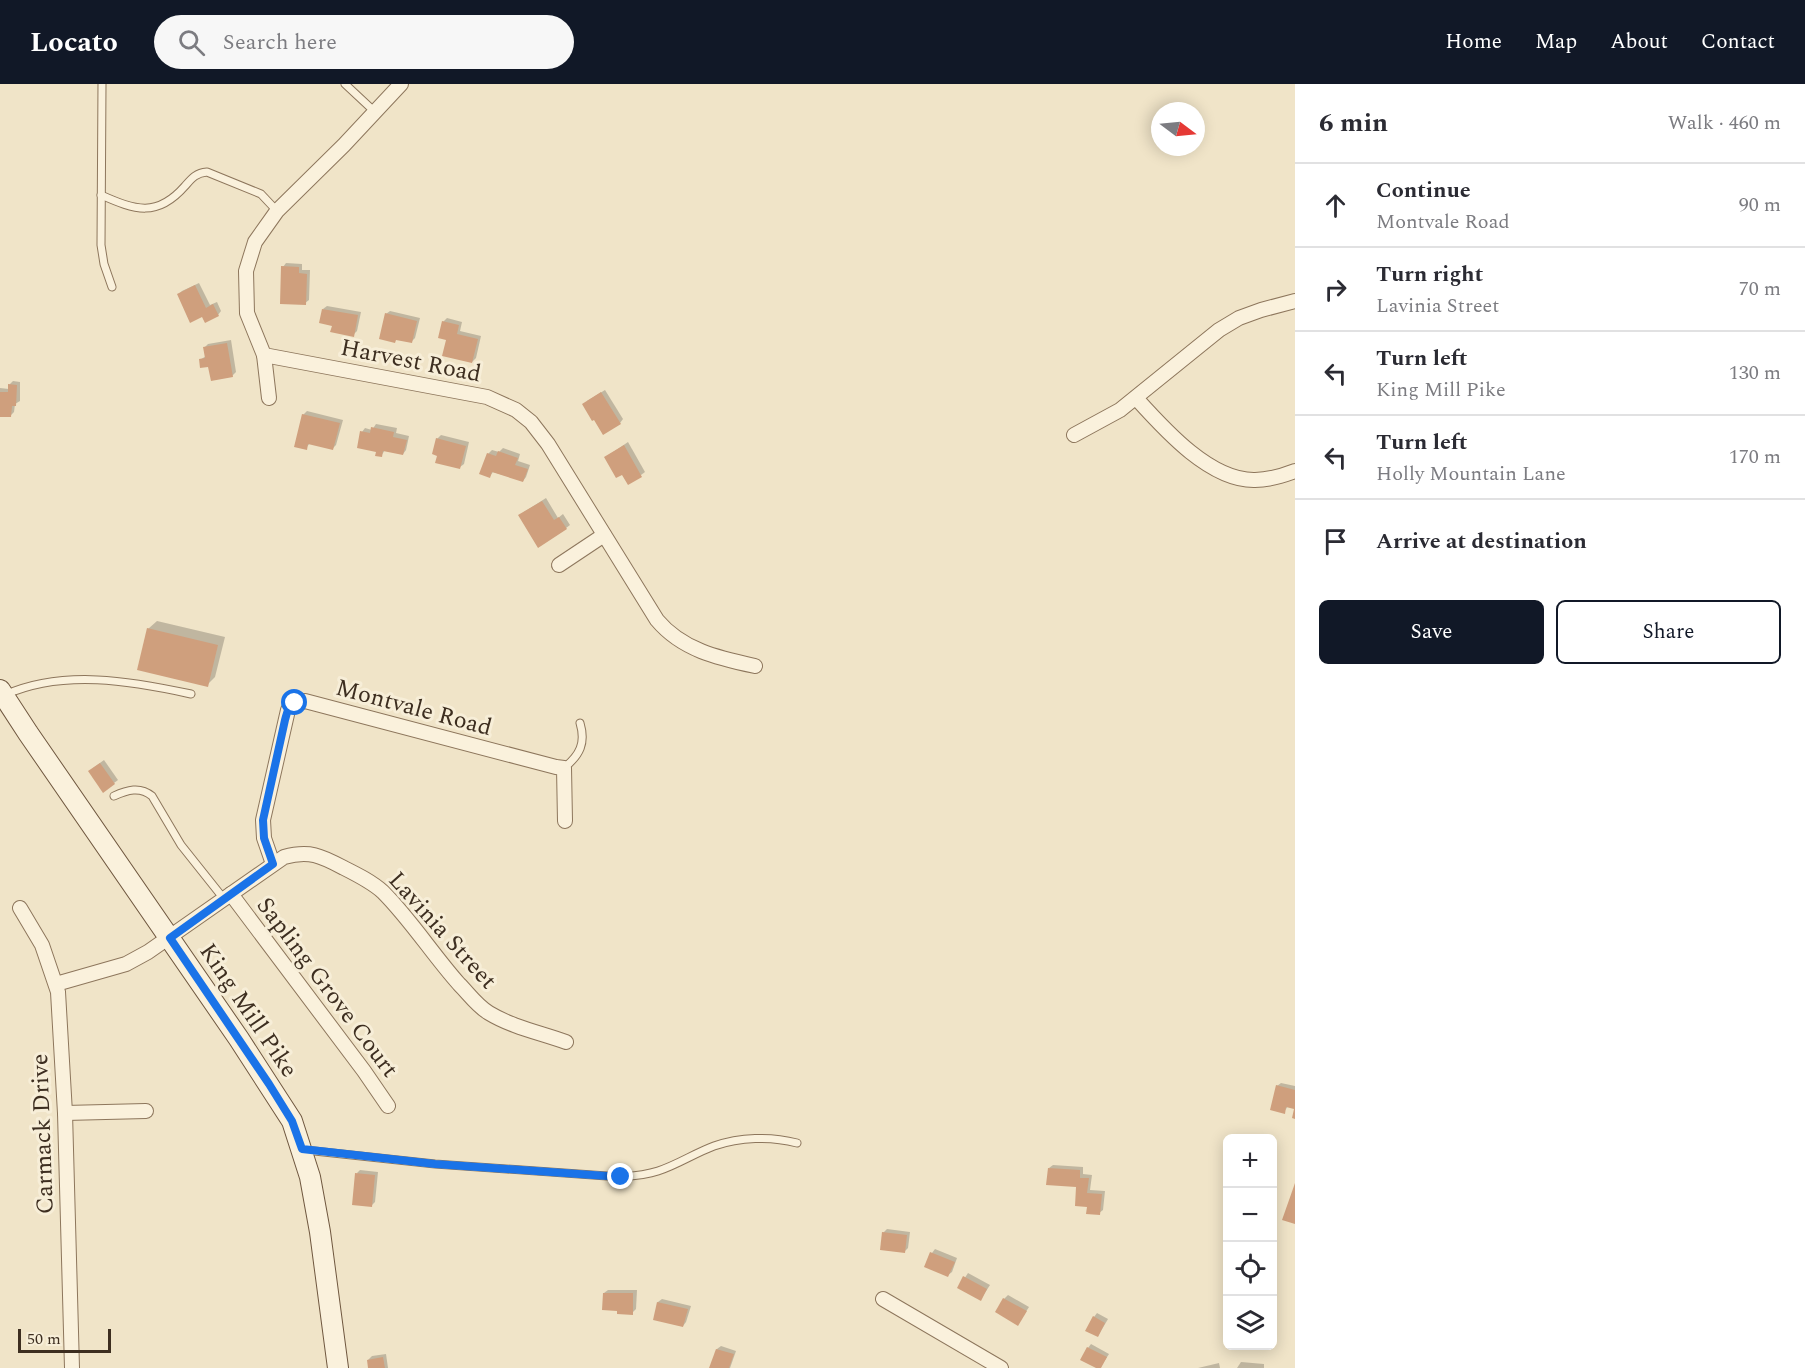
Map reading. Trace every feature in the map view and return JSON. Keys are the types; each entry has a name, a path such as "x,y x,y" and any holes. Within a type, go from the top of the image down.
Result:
{"main road":[{"name":"King Mill Pike","path":"2,693 292,1121 310,1177 320,1232 338,1368"}],"street":[{"path":"269,398 264,355 247,313 246,271 255,242 277,211 401,84"},
{"path":"1074,435 1120,410 1219,330 1239,318 1295,301"},
{"name":"Harvest Road","path":"264,355 487,397 516,410 531,422 548,444 666,631 687,646 718,658 755,666"},
{"path":"1136,398 1177,440 1207,464 1224,473 1239,479 1254,480 1272,479 1295,471"},
{"path":"559,566 604,535"},
{"name":"Montvale Road","path":"273,864 264,838 263,820 285,720 292,704 305,701 564,768"},
{"path":"564,768 565,822"},
{"name":"Lavinia Street","path":"56,984 126,964 170,938 284,857 308,853 322,856 364,878 382,892 450,974 489,1013 566,1042"},
{"name":"Sapling Grove Court","path":"228,897 364,1071 388,1106"},
{"name":"Carmack Drive","path":"20,908 42,945 56,984 65,1113 72,1368"},
{"path":"65,1113 146,1111"},
{"path":"883,1299 1001,1368"}],"lane":[{"path":"102,84 102,245 104,264 112,287"},
{"path":"345,84 375,112"},
{"path":"101,195 140,209 159,207 169,201 194,175 207,172 261,194 277,211"},
{"path":"2,693 29,685 74,679 135,684 191,694"},
{"path":"564,768 577,756 583,742 584,735 580,723"},
{"path":"114,796 129,790 139,790 146,791 152,796 181,845 228,897"},
{"path":"302,1149 435,1164 621,1177 640,1176 658,1171 716,1145 769,1138 797,1143"}],"building":[{"path":"281,266 299,267 299,273 307,274 306,305 280,304"},
{"path":"195,285 206,308 213,304 219,316 205,323 202,317 190,323 177,294"},
{"path":"322,309 358,315 354,337 330,332 332,326 319,323"},
{"path":"385,313 417,321 412,343 396,340 395,343 379,339"},
{"path":"442,321 459,325 457,334 478,339 472,363 442,356 446,340 438,338"},
{"path":"227,343 233,377 211,381 208,367 200,368 199,359 205,358 203,347"},
{"path":"8,384 17,385 16,406 12,406 11,417 0,417 0,392 8,392"},
{"path":"601,392 621,424 603,435 582,404"},
{"path":"302,414 340,423 333,450 308,444 307,450 294,447"},
{"path":"371,427 394,432 393,437 407,440 403,455 383,451 382,457 375,456 376,452 357,448 360,431 370,433"},
{"path":"436,438 466,446 460,469 435,463 437,456 432,454"},
{"path":"624,445 642,477 628,485 622,475 616,478 604,457"},
{"path":"498,451 518,458 515,465 528,469 523,482 492,472 490,478 479,474 487,453 496,456"},
{"path":"542,501 554,520 559,517 567,529 538,548 518,515"},
{"path":"147,628 218,645 208,687 137,670"},
{"path":"100,763 115,784 103,793 88,771"},
{"path":"1276,1085 1295,1090 1295,1119 1292,1118 1294,1109 1286,1107 1285,1114 1270,1110"},
{"path":"1048,1168 1080,1170 1080,1178 1089,1178 1087,1193 1102,1194 1100,1215 1086,1214 1087,1207 1075,1206 1076,1187 1046,1185"},
{"path":"355,1173 375,1175 372,1207 352,1205"},
{"path":"1295,1183 1295,1224 1282,1220"},
{"path":"882,1232 907,1235 905,1253 880,1250"},
{"path":"930,1252 955,1262 948,1277 924,1267"},
{"path":"963,1276 987,1289 981,1301 957,1288"},
{"path":"603,1293 633,1293 633,1315 602,1310"},
{"path":"1003,1298 1027,1311 1018,1326 995,1312"},
{"path":"657,1302 688,1309 683,1327 653,1320"},
{"path":"1093,1316 1105,1323 1098,1337 1085,1331"},
{"path":"1087,1347 1107,1357 1101,1368 1080,1360"},
{"path":"716,1349 734,1354 729,1368 709,1368"},
{"path":"383,1357 385,1368 368,1368 367,1360"}],"route":[{"path":"295,703 288,710 285,720 263,820 264,838 273,864 170,938 269,1084 292,1121 302,1149 435,1164 621,1177"}]}
